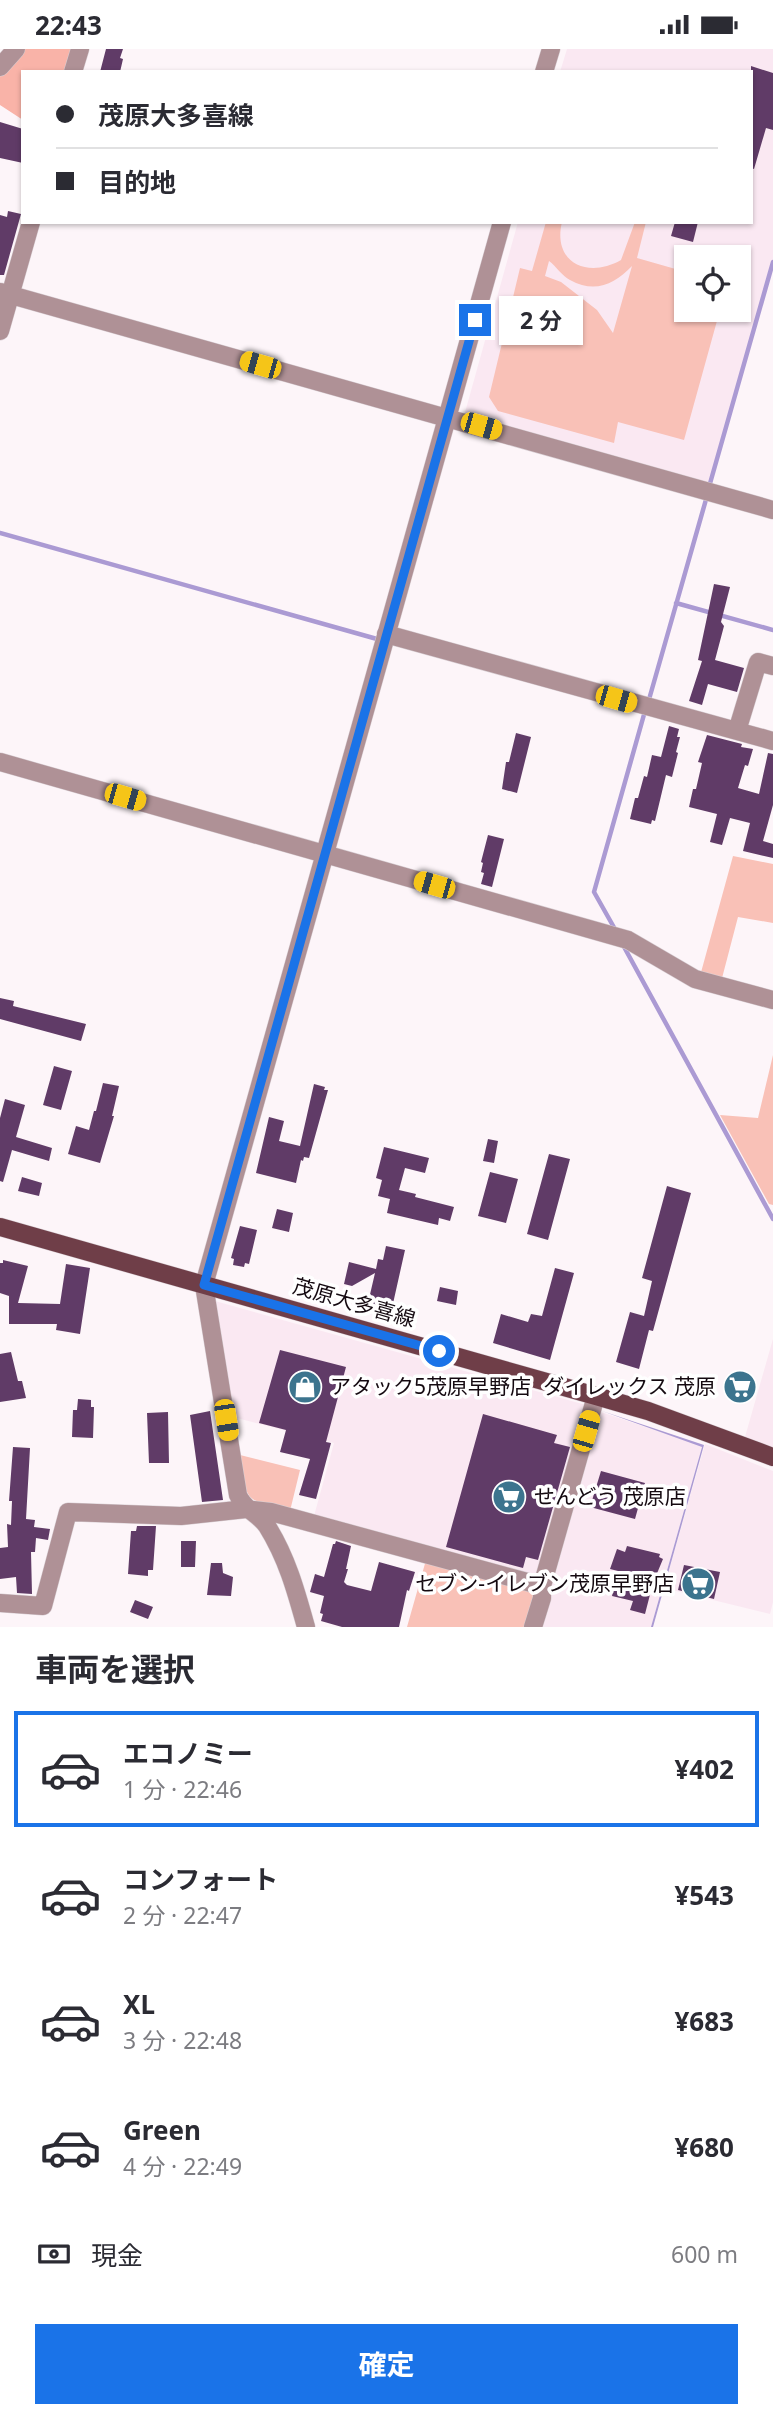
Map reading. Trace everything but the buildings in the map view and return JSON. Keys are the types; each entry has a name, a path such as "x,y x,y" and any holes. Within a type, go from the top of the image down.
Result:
{"main road":[{"name":"茂原大多喜線","path":"0,1227 648,1411 773,1457"}],"street":[{"path":"74,70 80,49"},
{"path":"545,70 551,49"},
{"path":"0,331 5,293 30,224"},
{"path":"306,1627 292,1574 279,1548 263,1521 246,1509 238,1495 204,1285 501,224"},
{"path":"5,293 773,510"},
{"path":"386,634 773,741"},
{"path":"737,731 758,662 773,666"},
{"path":"0,762 628,940 695,979 773,1000"},
{"path":"533,1627 542,1598 542,1586 596,1396"},
{"path":"0,1602 43,1607 68,1512 181,1517 246,1509 271,1512 542,1586"}],"shaded area":[{"path":"22,49 72,49 67,70 21,70 21,119 0,105 0,73"},
{"path":"567,49 773,49 773,265 709,487 464,416 517,224 753,224 753,70 561,70"},
{"path":"545,224 562,224 562,248 568,257 585,267 596,268 621,260 634,224 646,224 637,258 674,269 674,322 717,322 684,440 618,422 614,443 498,411 489,397 520,268 532,271","holes":["549,261 567,278 579,284 604,285 619,278 632,266 613,333 597,310 561,282 545,276"]},
{"path":"733,856 773,864 773,923 738,917 721,982 700,976"},
{"path":"773,1055 773,1205 769,1204 720,1115 758,1118"},
{"path":"215,1301 586,1405 541,1568 531,1577 314,1516 334,1443 233,1417"},
{"path":"773,1339 773,1448 745,1437"},
{"path":"602,1411 704,1445 653,1627 702,1447"},
{"path":"601,1412 702,1446 651,1627 540,1627"},
{"path":"705,1444 773,1471 773,1602 770,1614 664,1588"},
{"path":"240,1455 300,1470 290,1511 263,1504 250,1497 244,1483"},
{"path":"426,1560 535,1591 529,1627 407,1627"}],"waterway":[{"path":"709,487 773,262"},
{"path":"648,703 707,496"},
{"path":"0,533 377,639"},
{"path":"676,603 773,630"},
{"path":"616,931 594,892 645,711"},
{"path":"623,945 773,1219"}],"place":[{"name":"アタック5茂原早野店","path":"305,1387"},
{"name":"ダイレックス 茂原","path":"740,1387"},
{"name":"せんどう 茂原店","path":"509,1497"},
{"name":"セブン-イレブン茂原早野店","path":"698,1584"}],"route":[{"path":"439,1351 204,1285 475,320"}]}
